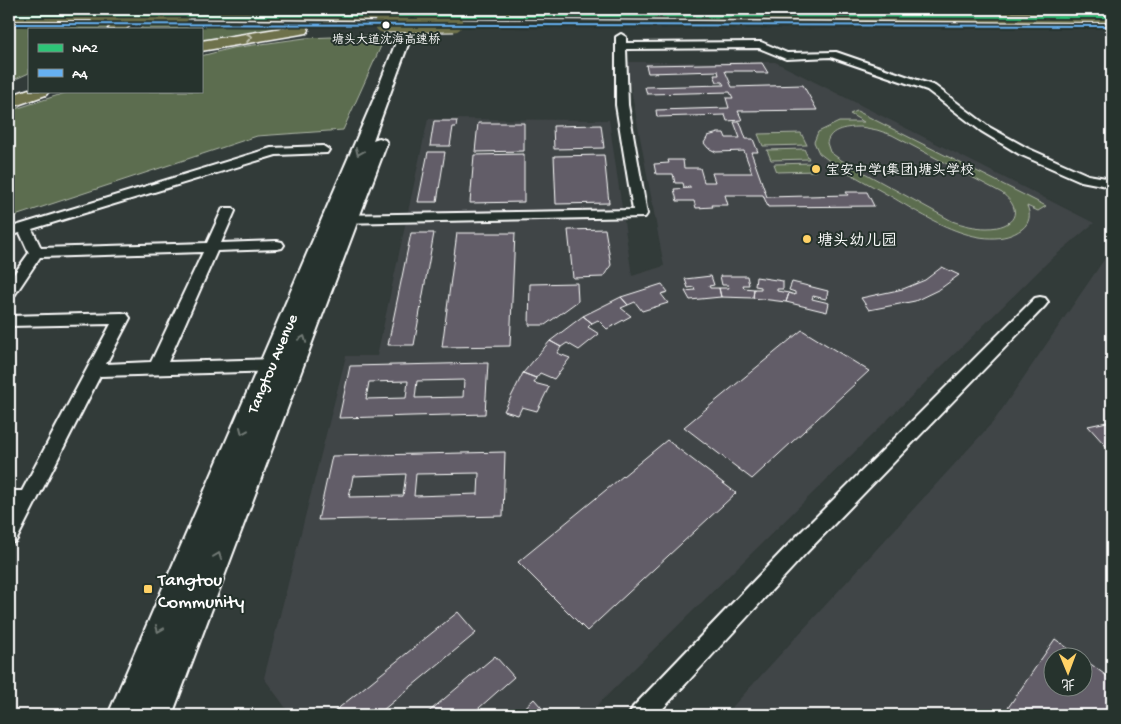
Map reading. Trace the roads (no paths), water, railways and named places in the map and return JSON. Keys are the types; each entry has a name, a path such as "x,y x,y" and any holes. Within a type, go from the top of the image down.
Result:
{"highway":[{"path":"117,28 141,9"},
{"path":"130,28 154,9"},
{"path":"602,9 1112,10"},
{"path":"9,15 181,15 385,20 679,20 818,16 1112,16"},
{"path":"202,46 284,32 385,20"},
{"path":"9,86 28,77"},
{"path":"9,94 28,85"},
{"path":"9,102 37,92"}],"main road":[{"name":"Tangtou Avenue","path":"156,715 282,365 341,218 415,9"},
{"name":"Tangtou Avenue","path":"341,218 398,96 427,9"},
{"name":"Tangtou Avenue","path":"124,715 282,365"}],"street":[{"path":"341,218 640,214 622,105 621,41 761,45 786,56 832,54 931,88 985,129 1023,151 1085,178 1112,184"},
{"path":"9,232 275,151 323,150"},
{"path":"157,368 228,211"},
{"path":"24,227 36,253"},
{"path":"36,253 277,246"},
{"path":"9,292 36,253"},
{"path":"641,715 798,547 1040,302"},
{"path":"9,321 122,318 9,535"},
{"path":"95,370 282,365"},
{"path":"9,499 28,499"}],"place":[{"name":"塘头大道沈海高速桥","path":"386,25"},
{"name":"宝安中学(集团)塘头学校","path":"816,169"},
{"name":"塘头幼儿园","path":"807,239"},
{"name":"Tangtou Community","path":"148,589"}]}
